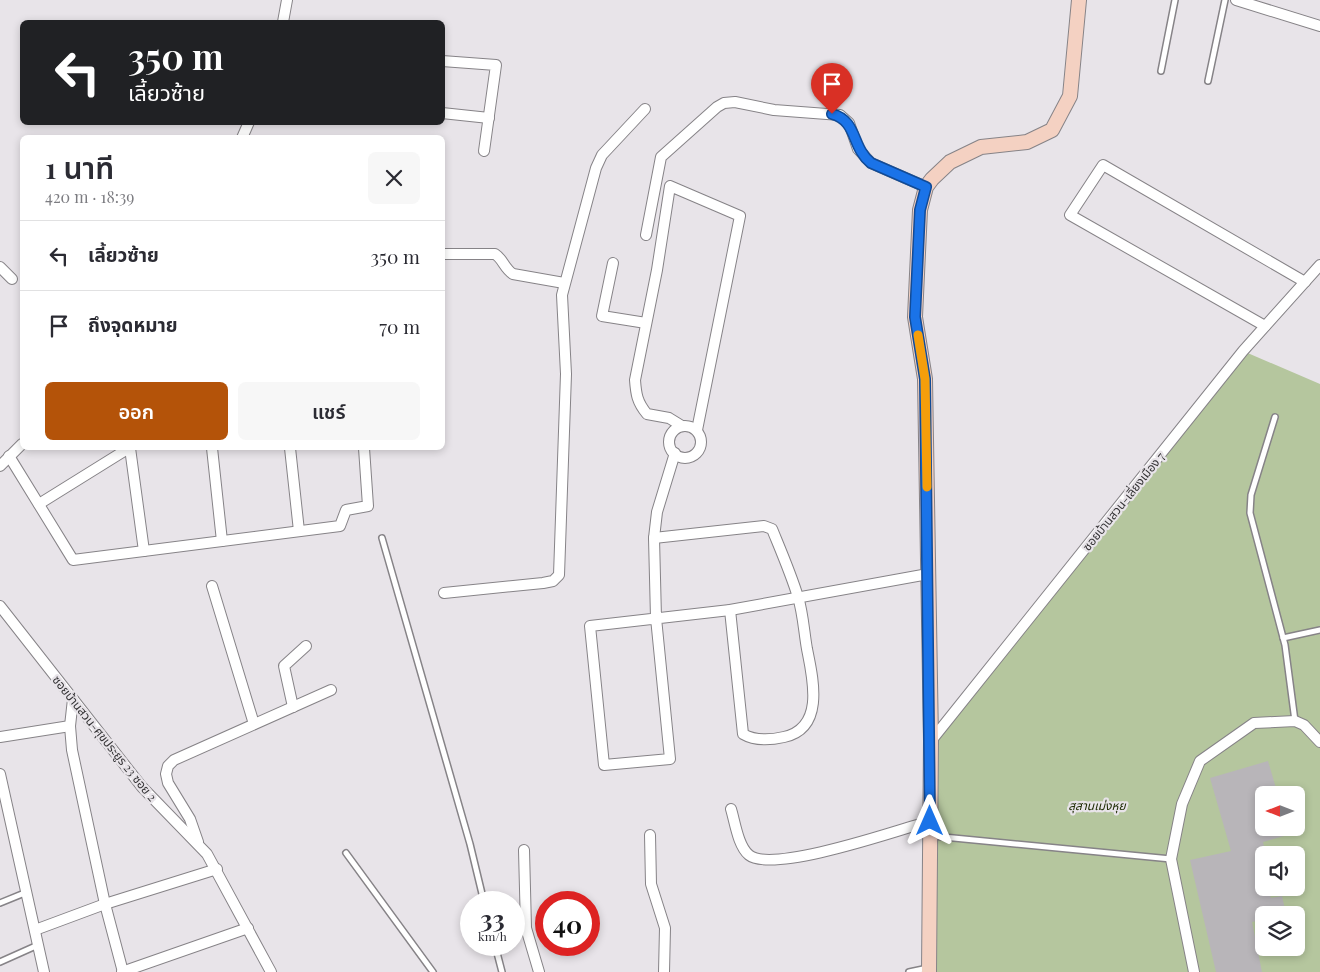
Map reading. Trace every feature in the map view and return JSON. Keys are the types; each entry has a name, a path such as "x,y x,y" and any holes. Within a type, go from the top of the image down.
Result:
{"street":[{"path":"283,20 287,0"},
{"path":"929,970 931,741 925,379 915,317 920,210 926,187 950,162 981,147 1027,142 1052,130 1070,96 1079,0"},
{"path":"1236,0 1320,26"},
{"path":"445,61 496,66 484,151"},
{"path":"646,235 661,157 717,107 729,102 774,110 840,116 849,123 858,149 864,158 871,163 926,187"},
{"path":"444,593 543,583 554,581 559,575 566,374 562,308 564,283 596,168 607,150 644,109"},
{"path":"445,113 489,118"},
{"path":"1265,326 1070,215 1103,165 1305,282"},
{"path":"675,453 690,457 699,451 701,440 697,430 740,216 670,186 635,380 637,400 646,414 669,418 682,426 692,427 697,430"},
{"path":"445,254 495,254 500,257 507,270 513,274 564,283"},
{"path":"613,263 602,316 646,323"},
{"name":"ซอยบ้านสวน-เลี่ยงเมือง 7","path":"931,741 1265,326 1320,264"},
{"path":"0,267 12,279"},
{"path":"682,426 674,431 670,440 675,453 657,512 654,538 656,618 670,759 604,765 590,626 656,618 730,610 928,574"},
{"path":"0,464 20,446"},
{"path":"38,504 127,450"},
{"path":"130,450 144,551"},
{"path":"212,450 222,541"},
{"path":"290,450 299,531"},
{"path":"9,456 73,560 340,526 346,510 368,506 364,450"},
{"path":"654,538 770,527 798,597 815,692 814,701 805,725 800,731 777,738 764,739 743,734 730,610"},
{"path":"212,586 254,724"},
{"name":"ซอยบ้านสวน-ศุขประยูร 23 ซอย 2","path":"0,606 142,787 200,847 216,869 271,972"},
{"path":"293,707 284,666 306,646"},
{"path":"200,847 190,819 168,783 166,774 168,766 174,760 331,690"},
{"path":"73,699 70,726 72,750 105,904 122,972 248,928"},
{"path":"1194,972 1171,858 1182,804 1200,761 1254,723 1295,721 1304,725 1320,742"},
{"path":"0,737 70,726"},
{"path":"0,774 44,972"},
{"path":"731,809 742,846 749,855 768,860 799,858 930,821"},
{"path":"650,835 650,884 665,928 664,972"},
{"path":"524,850 526,928 539,972"},
{"path":"35,930 105,904 216,869"}],"lane":[{"path":"1161,70 1175,0"},
{"path":"1208,81 1225,0"},
{"path":"1275,417 1251,495 1250,506 1283,638 1295,721"},
{"path":"382,538 470,844 481,891"},
{"path":"1283,638 1320,630"},
{"path":"930,836 1171,858"},
{"path":"346,853 433,972"},
{"path":"0,903 26,892"},
{"path":"0,962 38,944"},
{"path":"498,956 502,972"},
{"path":"909,972 929,970"}],"green space":[{"name":"สุสานเม่งหุย","path":"1243,351 1320,384 1320,972 929,972 931,741"}],"building":[{"path":"1268,761 1275,786 1255,786 1255,836 1284,836 1263,842 1264,846 1255,846 1255,896 1270,896 1271,898 1282,896 1284,906 1255,906 1255,921 1252,922 1255,937 1255,956 1259,956 1262,972 1216,972 1190,860 1231,851 1210,778"}],"slow traffic":[{"path":"918,335 925,379 927,487"}],"route":[{"path":"832,114 845,118 849,123 858,149 864,158 871,163 926,187 920,210 915,317 925,379 931,741 930,821"}]}
